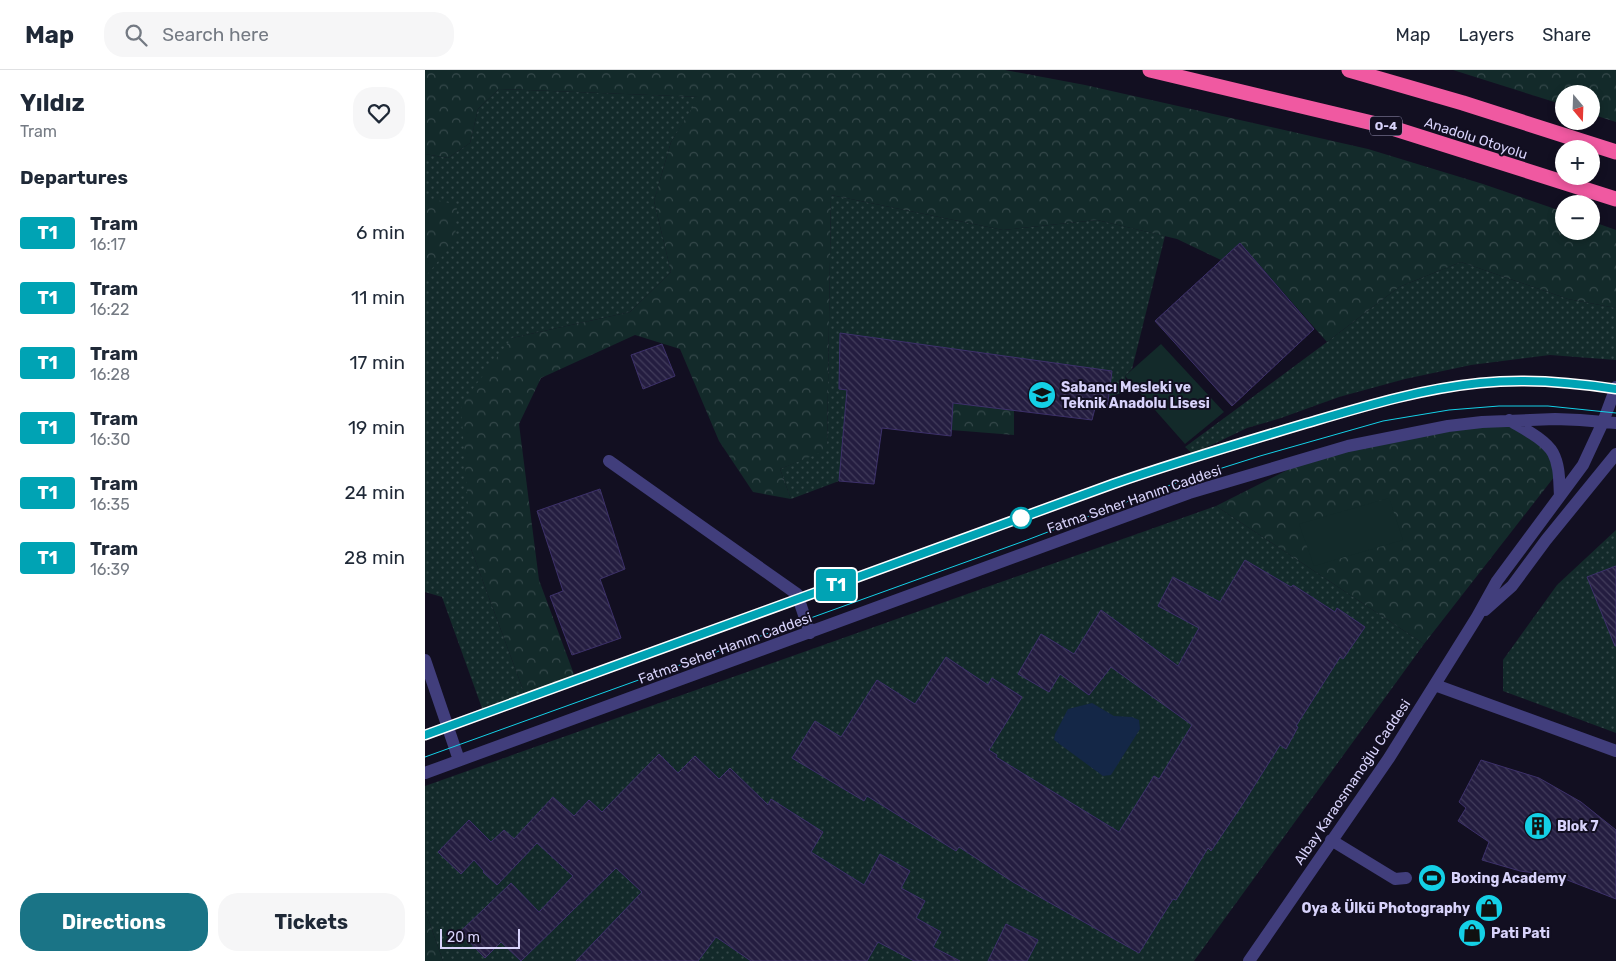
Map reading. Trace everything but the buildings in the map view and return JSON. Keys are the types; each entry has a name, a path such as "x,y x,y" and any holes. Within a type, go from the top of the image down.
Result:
{"highway":[{"name":"Anadolu Otoyolu","path":"1151,70 1389,127 1616,200"},
{"name":"Anadolu Otoyolu","path":"1349,70 1463,103 1616,152"}],"street":[{"path":"1477,617 1497,581 1583,465 1603,422 1616,387"},
{"name":"Fatma Seher Hanım Caddesi","path":"425,773 1189,493 1348,446 1448,426 1482,422 1555,419 1616,423"},
{"path":"1509,420 1538,438 1553,452 1559,472 1560,496"},
{"path":"1477,617 1512,586 1545,540 1616,454"},
{"path":"609,461 797,594 810,633"},
{"name":"Albay Karaosmanoğlu Caddesi","path":"1249,961 1389,758 1477,617"},
{"path":"425,660 459,760"},
{"path":"1435,685 1616,750"},
{"path":"1333,837 1401,878 1365,861 1333,837"}],"green space":[{"path":"425,70 1005,70 1085,85 1368,149 1483,184 1555,209 1555,240 1600,240 1600,224 1616,230 1616,308 1568,299 1461,262 1399,287 1327,342 1240,243 1221,260 1177,239 1097,220 1003,230 831,195 827,450 780,469 791,499 753,492 719,441 680,349 635,335 541,378 519,424 539,580 575,677 525,695 471,549 461,404 512,338 630,312 671,272 654,201 671,142 699,97 499,89 478,109 470,143 448,158 425,154"},
{"path":"1453,70 1616,70 1616,122 1600,117 1600,85 1555,85 1555,102"},
{"path":"499,89 700,97 671,142 654,201 671,272 630,312 512,338 471,549 525,695 483,711 442,597 425,592 425,154 448,158 470,143 478,109"},
{"path":"831,195 1003,230 1097,220 1165,236 1132,369 1125,376 1128,391 1109,397 1112,372 840,334 839,389 847,390 839,481 791,499 780,469 827,449"},
{"path":"425,197 457,205 455,241 425,277"},
{"path":"1461,262 1568,299 1616,308 1616,360 1550,355 1471,365 1405,379 1339,397 1247,428 1193,454 1185,447 1399,287"},
{"path":"1161,344 1224,412 1185,444 1125,376"},
{"path":"953,403 1014,410 1014,435 951,430"},
{"path":"1509,420 1538,438 1558,472 1424,644 1216,506 1313,457"},
{"path":"1389,498 1403,540 1314,566 1299,524"},
{"path":"1216,506 1424,644 1194,961 443,961 425,910 425,786"},
{"path":"1616,530 1616,733 1503,691 1503,660 1557,585"},
{"path":"425,910 443,961 425,961"}],"water":[{"path":"1092,703 1114,716 1132,717 1139,720 1140,729 1111,775 1103,776 1054,740 1055,734 1068,709"}],"tram line":[{"path":"425,735 1113,484 1227,447 1342,413 1387,400 1433,390 1480,383 1548,382 1616,389"},
{"name":"T1","path":"425,735 1113,484 1198,456 1368,405 1439,388 1482,383 1563,382 1616,389"},
{"path":"425,757 1027,540 1181,481 1260,456 1383,421 1449,410 1499,406 1548,406 1616,413"}],"place":[{"name":"Sabancı Mesleki ve Teknik Anadolu Lisesi","path":"1042,395"},
{"name":"Blok 7","path":"1538,826"},
{"name":"Boxing Academy","path":"1432,878"},
{"name":"Oya & Ülkü Photography","path":"1489,908"},
{"name":"Pati Pati","path":"1472,933"}]}
